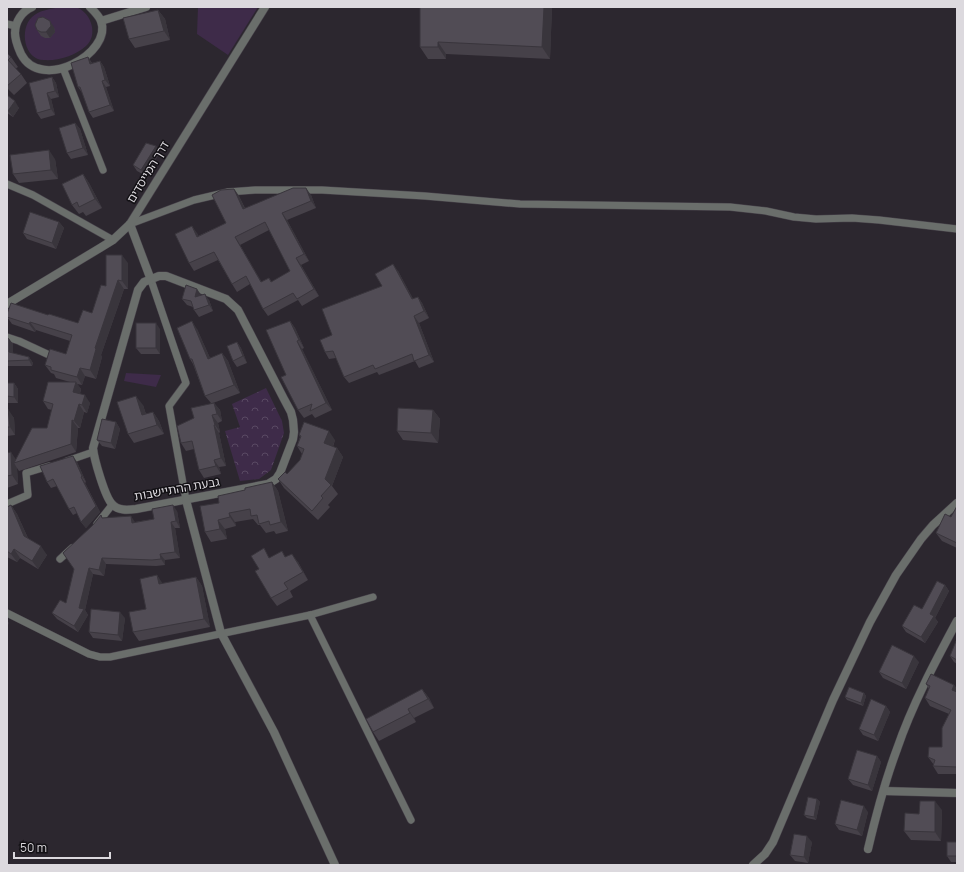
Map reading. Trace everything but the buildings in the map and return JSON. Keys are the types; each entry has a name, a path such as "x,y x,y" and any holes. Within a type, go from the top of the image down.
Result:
{"street":[{"path":"32,7 21,14 16,26 15,38 24,60 33,67 52,71 76,62 94,49 102,33 101,21 90,7"},
{"path":"101,21 146,7"},
{"name":"דרך המייסדים","path":"7,304 113,240 130,224 265,7"},
{"path":"112,505 95,462 93,452 95,438 138,290 144,282 151,280 130,224"},
{"name":"גבעת ההתיישבות","path":"112,505 123,510 136,509 268,484 276,479 280,473 293,439 293,420 284,398 238,310 226,299 166,276 160,276 151,280"},
{"path":"186,500 221,633 274,732 336,865"},
{"path":"753,865 765,854 773,842 847,669 870,622 896,576 920,539 957,503"},
{"path":"868,849 876,814 897,748 941,651 957,621"},
{"path":"884,791 957,793"}],"lane":[{"path":"7,24 16,26"},
{"path":"63,68 103,170"},
{"path":"7,184 33,195 113,240"},
{"path":"130,224 194,200 228,192 255,190 322,190 425,196 520,204 730,207 766,211 794,217 816,219 852,218 957,229"},
{"path":"151,280 186,383 168,406 186,500"},
{"path":"7,337 47,354"},
{"path":"7,504 28,495 26,473 93,452"},
{"path":"94,527 112,505"},
{"path":"60,559 77,543"},
{"path":"7,613 89,654 100,657 110,657 310,615 373,596"},
{"path":"310,615 411,820"}],"green space":[{"path":"60,7 76,7 87,15 92,26 92,37 90,42 77,53 61,59 37,59 28,50 26,43 25,36 28,22 38,13"},
{"path":"198,7 258,7 228,55 197,34"},
{"path":"126,373 161,375 156,387 124,381"},
{"path":"266,388 282,421 284,433 271,470 259,479 240,481 225,431 240,427 232,404"}]}
